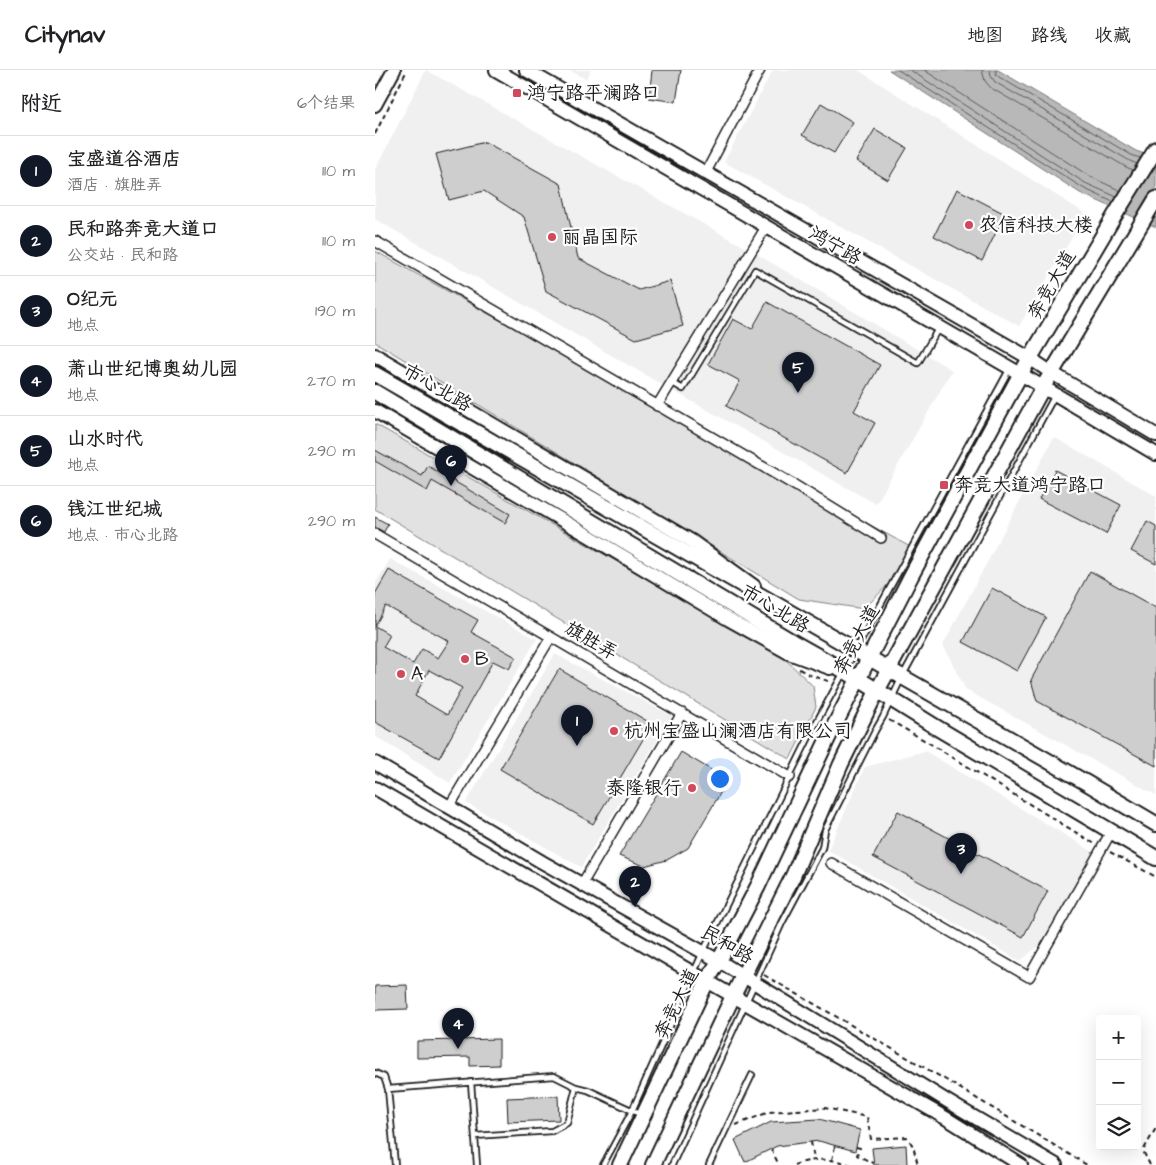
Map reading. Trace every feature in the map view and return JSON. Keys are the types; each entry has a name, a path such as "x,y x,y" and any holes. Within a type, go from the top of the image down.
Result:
{"main road":[{"path":"375,105 394,70"},
{"name":"鸿宁路","path":"496,70 1156,454"},
{"name":"鸿宁路","path":"525,70 1031,359 1156,435"},
{"name":"奔竞大道","path":"620,1165 638,1113 719,961 857,678 870,658 1015,372 1031,359 1156,149"},
{"path":"653,1165 733,996 752,977 841,764 877,691 1043,387 1156,198"},
{"path":"375,355 693,542 790,612"},
{"name":"市心北路","path":"375,374 1156,824"},
{"name":"市心北路","path":"375,392 1156,858"},
{"path":"375,411 789,653 844,672"},
{"name":"民和路","path":"375,763 449,808 582,884 719,961 752,977 952,1104 1056,1165"},
{"path":"375,788 949,1120 1021,1165"}],"street":[{"path":"705,174 759,72"},
{"path":"657,406 766,227"},
{"path":"375,241 796,486 881,538"},
{"name":"旗胜弄","path":"375,534 790,777"},
{"path":"449,808 551,637"},
{"path":"582,884 682,713"},
{"path":"831,863 1029,977 1111,832"}],"lane":[{"path":"671,382 683,389 755,270 919,363 939,328"},
{"path":"603,1165 638,1113 703,952 816,724 856,650 1015,372"},
{"path":"672,1165 746,1004 752,977 822,848 825,830 903,677 1055,395"},
{"path":"675,572 687,585"},
{"path":"694,592 706,606"},
{"path":"375,1073 384,1077 388,1089 395,1165"},
{"path":"709,1165 752,1075"},
{"path":"388,1089 554,1076 638,1113"},
{"path":"471,1082 477,1165"},
{"path":"475,1136 552,1131 567,1123 576,1087"}],"path":[{"path":"375,134 407,70"},
{"path":"883,717 929,742 1102,848 1156,877"},
{"path":"752,977 946,1080 1087,1165"},
{"path":"727,1128 769,1112 825,1108 867,1117 871,1139 907,1138 913,1146 918,1165"},
{"path":"1150,1165 1143,1152 1156,1128"},
{"path":"811,1142 814,1159"},
{"path":"832,1160 835,1146"},
{"path":"856,1147 860,1148 857,1155 873,1163"},
{"path":"771,1149 779,1165"},
{"path":"794,1165 814,1159 832,1160 851,1165"}],"shaded area":[{"path":"426,70 752,251 952,370 876,504 668,388 375,219 375,170"},
{"path":"569,70 591,70 586,79"},
{"path":"773,70 858,70 1086,214 1019,326 724,162"},
{"path":"375,251 912,548 902,570 864,609 799,599 375,342"},
{"path":"375,424 781,655 813,686 816,707 790,759 375,509"},
{"path":"1054,437 1156,496 1156,795 966,690 943,645"},
{"path":"390,559 537,639 450,783 375,736 375,584"},
{"path":"555,654 672,716 581,867 466,803"},
{"path":"925,751 1095,853 1040,945 1020,961 828,850 865,767"}],"water":[{"path":"889,70 998,70 1136,151 1156,158 1156,227 1080,193"}],"building":[{"path":"652,70 681,70 676,102 649,98"},
{"path":"821,103 853,122 834,153 802,135"},
{"path":"875,129 907,148 888,180 856,161"},
{"name":"丽晶国际","path":"485,142 561,184 578,258 639,290 670,281 683,326 636,339 546,291 524,217 484,191 449,200 436,154"},
{"name":"农信科技大楼","path":"957,189 1005,214 982,261 934,236"},
{"path":"767,302 880,365 854,411 875,423 847,473 726,406 740,381 708,364 733,319 752,329"},
{"path":"375,450 422,476 428,466 510,514 505,523 432,481 427,491 375,461"},
{"path":"1055,470 1121,505 1106,534 1039,499"},
{"path":"375,517 388,524 384,532 375,527"},
{"path":"1147,521 1156,526 1156,564 1131,551"},
{"path":"389,570 478,620 471,632 516,657 509,669 493,661 439,758 375,722 375,626 375,594","holes":["386,606 449,641 438,658 422,649 413,664 383,647 390,635 375,626","429,670 462,688 447,715 415,696"]},
{"path":"1090,571 1156,608 1156,766 1037,701 1031,680"},
{"path":"992,588 1046,617 1017,671 963,642"},
{"path":"559,669 652,724 593,824 500,769"},
{"path":"681,752 728,780 688,848 667,860 644,866 619,856"},
{"path":"898,811 1048,891 1023,937 873,857"},
{"path":"407,985 408,1009 375,1010 375,986"},
{"path":"499,1039 499,1065 470,1066 470,1057 417,1058 417,1041"},
{"path":"558,1096 559,1120 508,1122 507,1098"},
{"path":"819,1119 860,1130 855,1151 819,1141 777,1146 745,1162 735,1140 771,1122"},
{"path":"906,1145 907,1165 874,1165 872,1148"}],"place":[{"name":"鸿宁路平澜路口","path":"517,93"},
{"name":"农信科技大楼","path":"969,225"},
{"name":"丽晶国际","path":"552,237"},
{"name":"山水时代","path":"798,393"},
{"name":"奔竞大道鸿宁路口","path":"944,485"},
{"name":"钱江世纪城","path":"451,486"},
{"name":"B","path":"465,659"},
{"name":"A","path":"401,674"},
{"name":"杭州宝盛山澜酒店有限公司","path":"614,731"},
{"name":"宝盛道谷酒店","path":"577,746"},
{"name":"泰隆银行","path":"692,788"},
{"name":"O纪元","path":"961,874"},
{"name":"民和路奔竞大道口","path":"635,907"},
{"name":"萧山世纪博奥幼儿园","path":"458,1049"}]}
